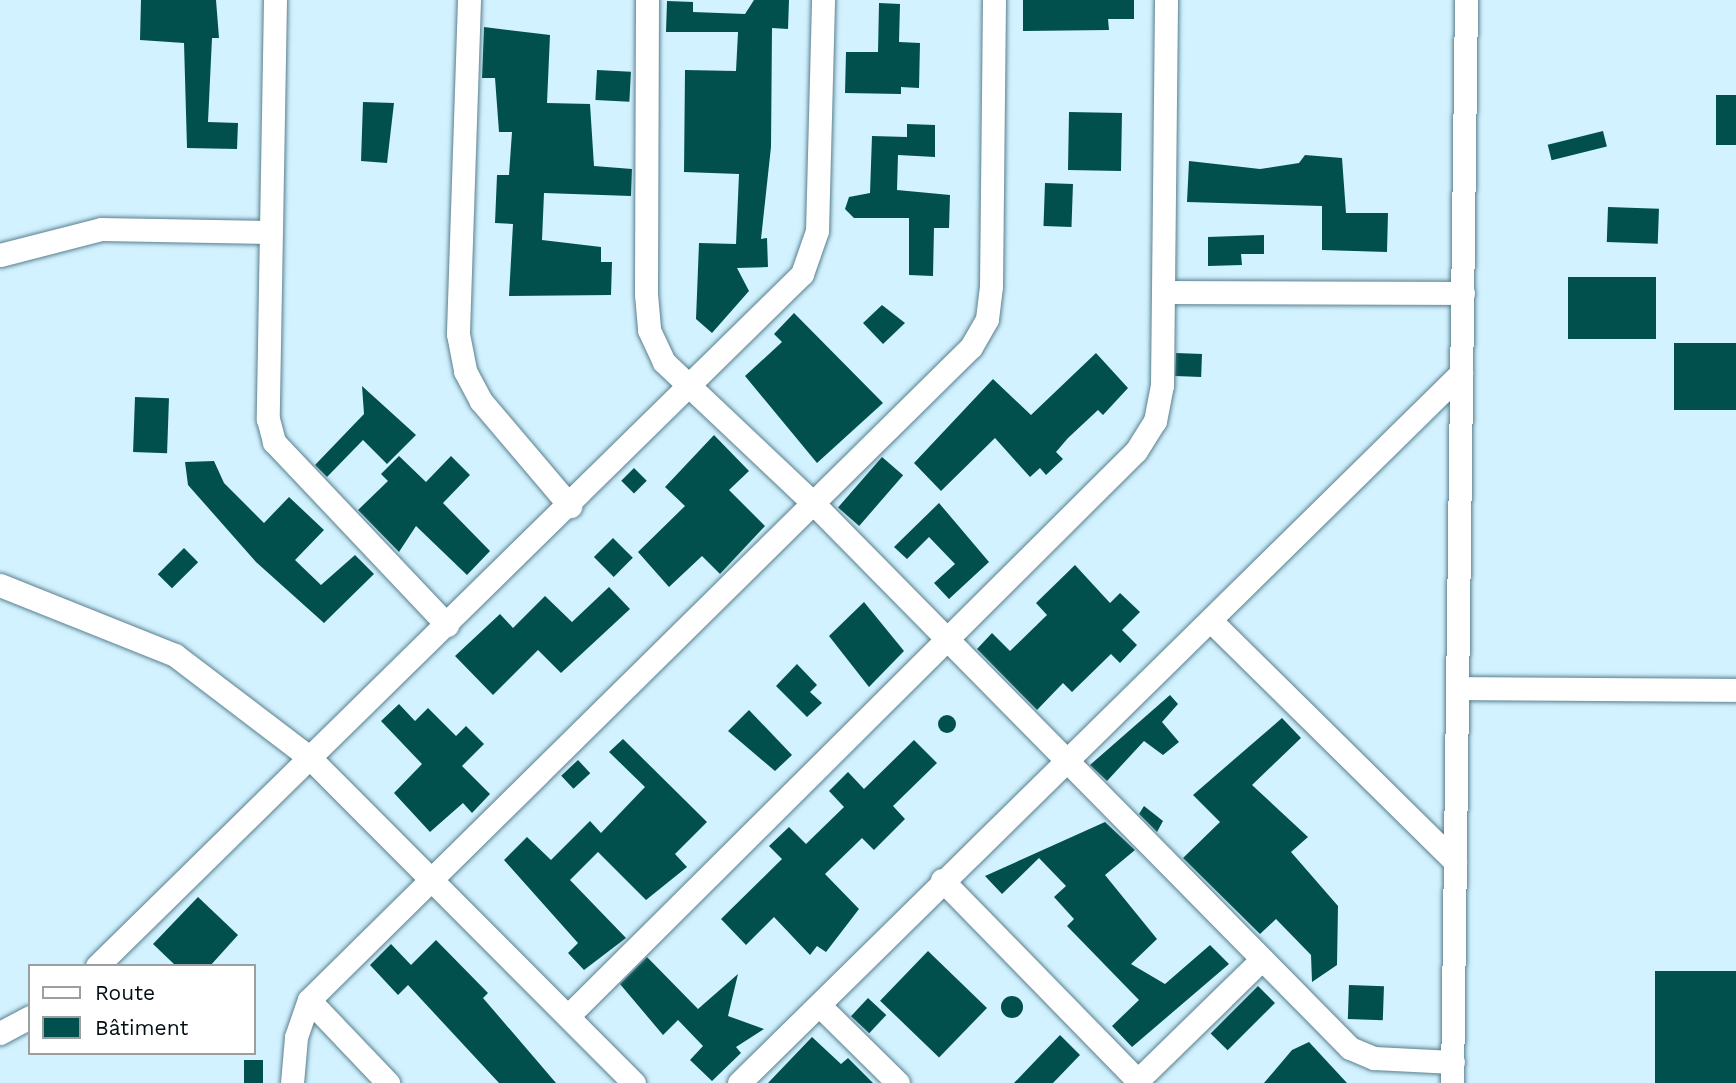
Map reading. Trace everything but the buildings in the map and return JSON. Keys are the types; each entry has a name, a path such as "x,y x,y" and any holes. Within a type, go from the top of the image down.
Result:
{"street":[{"path":"275,0 268,419 274,442 447,625"},
{"path":"469,0 458,334 465,371 481,401 570,506"},
{"path":"647,0 649,330 663,362 815,505 1067,764 1350,1048 1374,1058 1452,1073 1466,0"},
{"path":"99,964 570,506 802,274 813,255 823,0"},
{"path":"292,1083 296,1038 309,1000 815,505 971,347 987,319 994,0"},
{"path":"569,1014 1136,451 1155,421 1164,292 1166,0"},
{"path":"0,255 100,229 270,232"},
{"path":"1164,292 1463,293"},
{"path":"739,1083 942,880 1067,764 1461,373"},
{"path":"0,585 175,655 310,758 432,877 635,1083"},
{"path":"1211,621 1455,863"},
{"path":"1458,688 1736,690"},
{"path":"942,880 1138,1082 1262,959"},
{"path":"309,1000 388,1083"},
{"path":"819,1004 898,1083"},
{"path":"0,1033 28,1018"}]}
